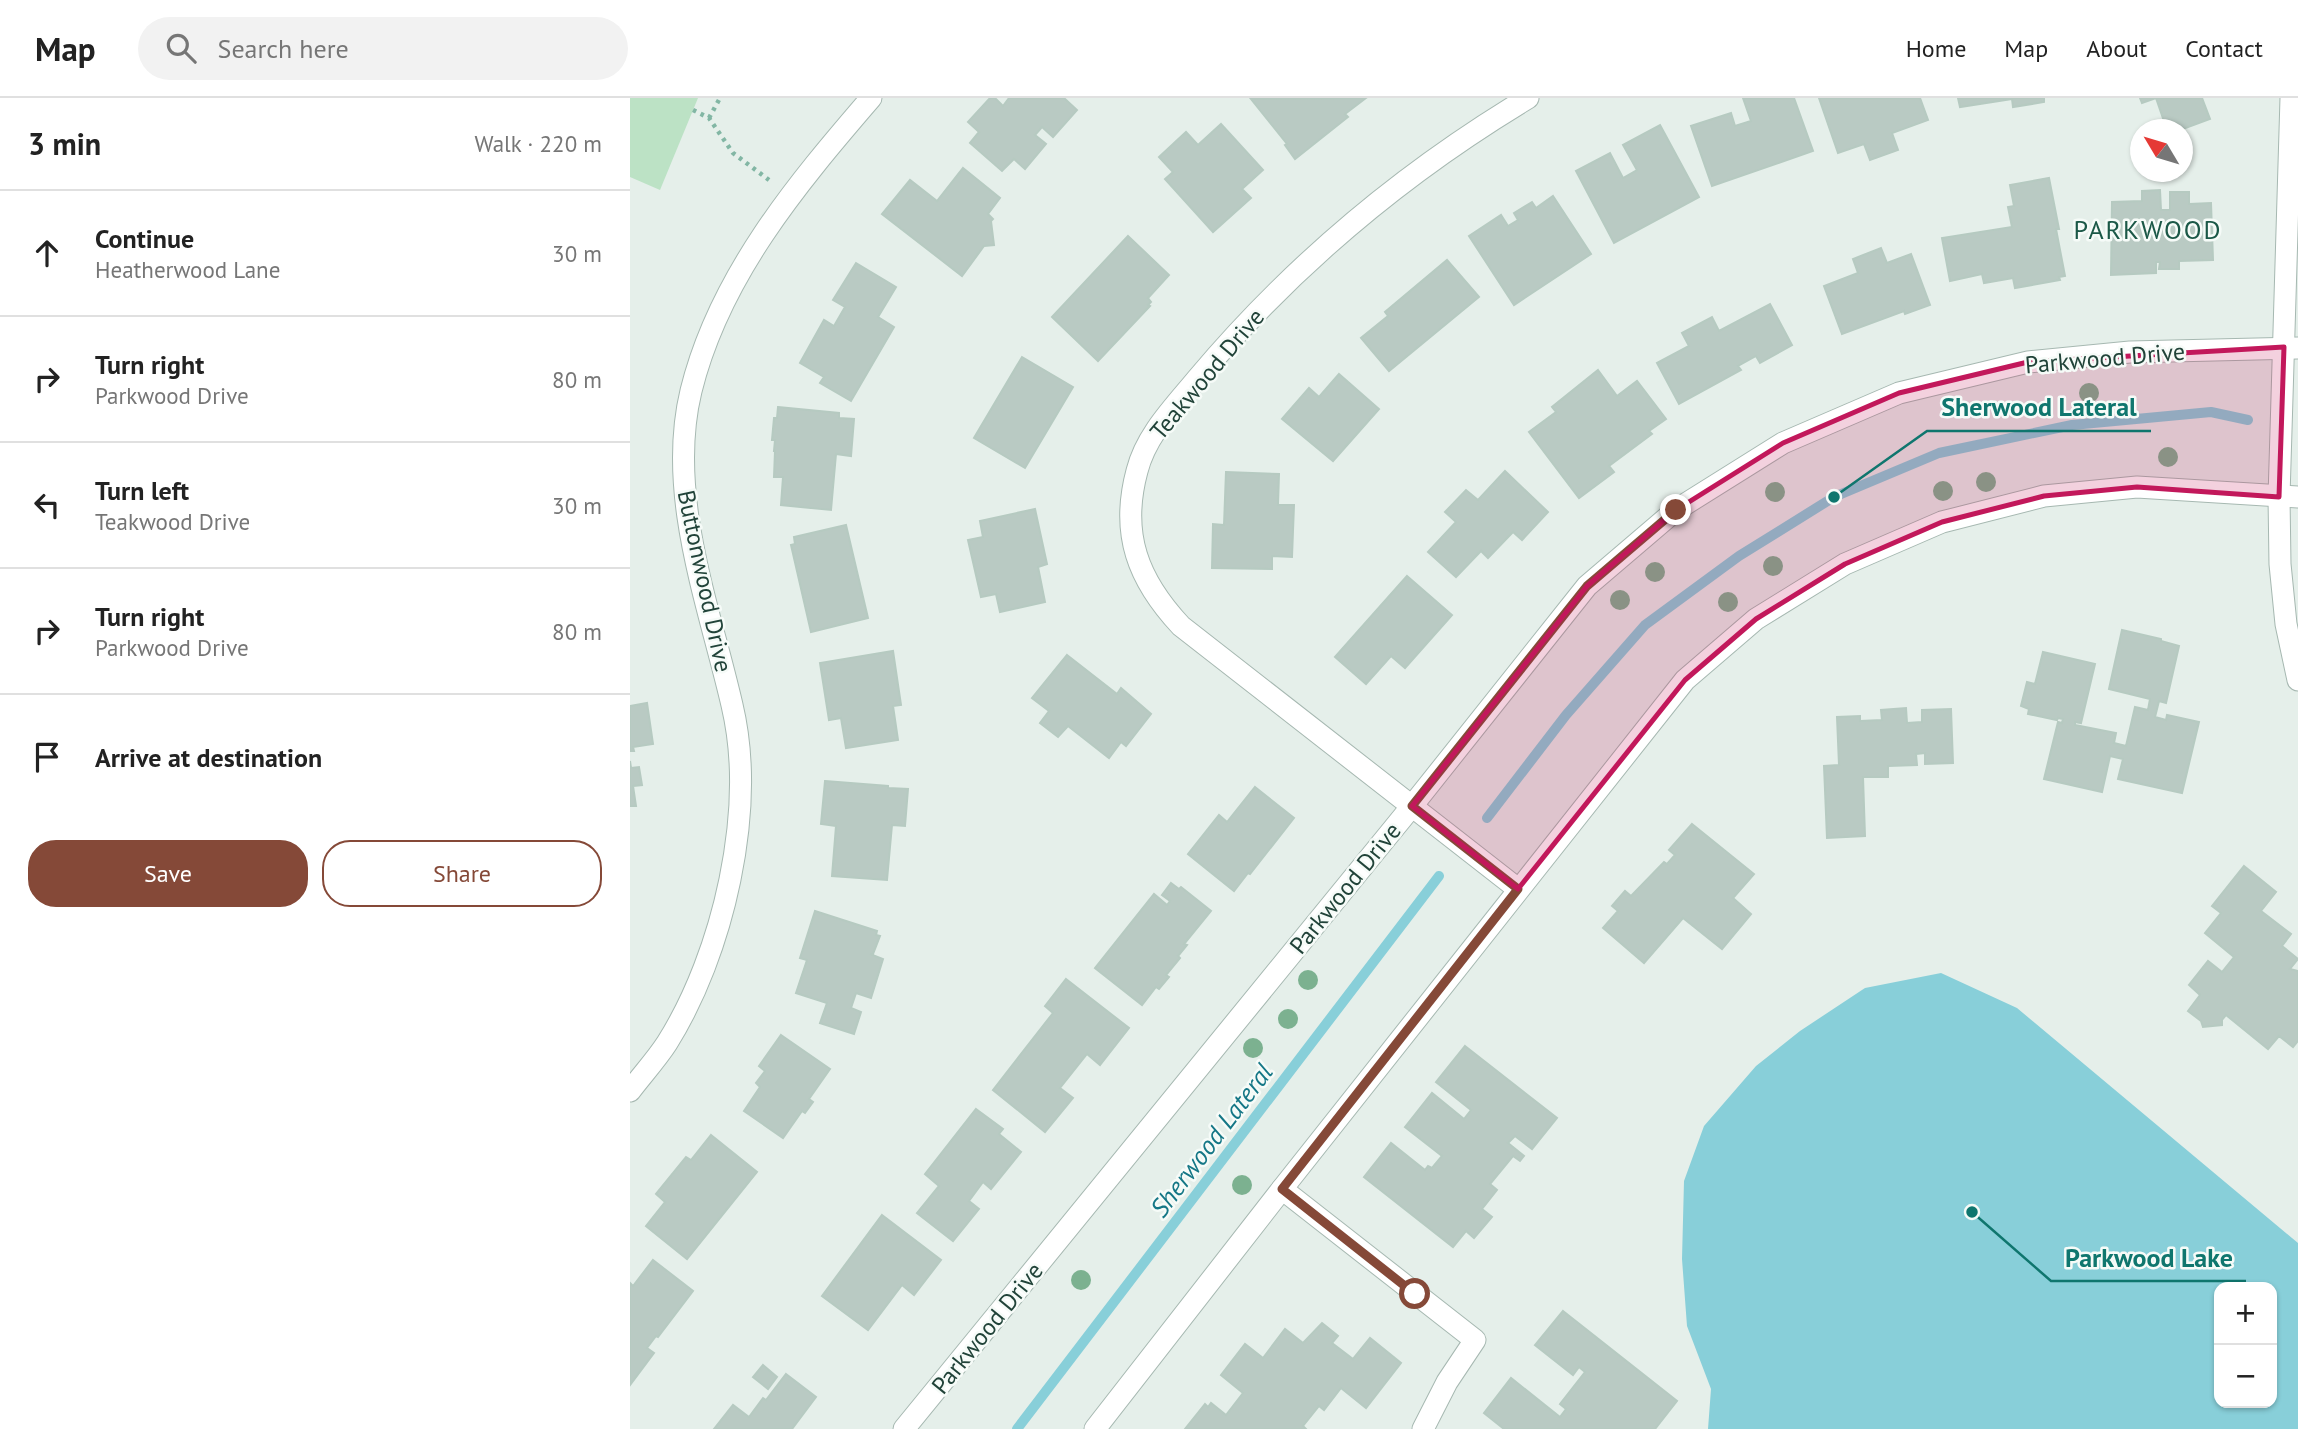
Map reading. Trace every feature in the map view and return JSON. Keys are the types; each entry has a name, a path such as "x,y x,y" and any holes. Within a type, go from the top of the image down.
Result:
{"street":[{"name":"Buttonwood Drive","path":"630,1091 666,1044 696,989 730,888 742,779 733,708 710,623 686,511 683,452 691,393 710,330 743,265 791,195 871,98"},
{"name":"Teakwood Drive","path":"1518,889 1181,626 1159,603 1144,576 1133,547 1130,508 1137,470 1149,441 1162,421 1233,336 1312,258 1379,200 1450,147 1528,98"},
{"path":"2291,98 2291,348 2281,377 2279,460 2288,497 2280,564 2298,680"},
{"name":"Parkwood Drive","path":"904,1429 1412,806 1587,586 1676,510 1783,443 1899,393 2028,362 2130,352 2291,348"},
{"path":"1095,1429 1685,680 1756,619 1845,564 1942,522 2044,496 2137,487 2288,497"},
{"path":"1282,1189 1475,1340 1447,1382 1423,1429"}],"path":[{"path":"709,118 720,98"},
{"path":"693,110 709,118 733,153 769,180"}],"highlighted area":[{"path":"2284,347 2279,497 2137,487 2044,496 1942,522 1845,564 1756,619 1685,680 1518,889 1412,806 1587,586 1676,510 1783,443 1899,393 2028,362"}],"green space":[{"path":"630,98 698,98 660,190 630,177"}],"water":[{"path":"1941,973 2017,1008 2298,1243 2298,1429 1708,1429 1711,1389 1687,1326 1682,1259 1684,1181 1704,1126 1756,1066 1800,1031 1865,988"}],"building":[{"path":"990,98 995,98 1003,106 1009,98 1064,98 1077,110 1053,137 1042,127 1035,135 1046,144 1025,169 1014,159 1002,171 970,143 979,132 968,122"},
{"path":"1366,98 1345,114 1348,117 1295,159 1285,145 1287,144 1251,99"},
{"path":"1743,98 1794,98 1813,151 1712,186 1691,126 1731,113 1735,126 1751,121"},
{"path":"1819,98 1920,98 1928,120 1892,133 1898,150 1870,160 1864,144 1838,153"},
{"path":"1958,98 2044,98 2044,102 2013,107 2012,99 1960,107"},
{"path":"2140,98 2156,98 2142,103"},
{"path":"2156,98 2202,98 2210,119 2193,125 2193,119 2163,119"},
{"path":"1221,124 1263,170 1242,189 1251,198 1213,232 1165,179 1173,172 1159,157 1186,132 1198,145"},
{"path":"1660,125 1699,197 1614,243 1576,171 1610,153 1623,178 1637,170 1623,145"},
{"path":"963,168 1000,198 988,214 993,219 994,245 984,246 962,276 882,214 910,180 937,201"},
{"path":"2049,178 2065,276 2059,277 2060,280 2015,288 2013,278 1984,283 1982,274 1950,281 1942,238 2012,227 2008,207 2014,206 2010,185"},
{"path":"2160,190 2161,210 2170,210 2170,192 2189,192 2189,204 2211,203 2213,260 2179,261 2179,269 2159,269 2160,262 2156,262 2156,273 2111,275 2112,202 2142,201 2142,191"},
{"path":"1553,196 1591,254 1514,305 1469,236 1501,215 1508,226 1518,220 1514,213 1532,202 1536,208"},
{"path":"1128,236 1169,275 1148,298 1150,306 1098,361 1052,317"},
{"path":"1881,248 1887,263 1911,254 1930,305 1905,314 1904,311 1842,334 1824,286 1858,273 1853,259"},
{"path":"1447,260 1479,297 1389,371 1361,338 1388,316 1385,312"},
{"path":"856,263 896,287 878,317 894,327 851,401 820,383 824,377 800,363 824,320 834,326 845,307 833,300"},
{"path":"1770,304 1792,345 1760,363 1756,356 1738,366 1741,370 1679,404 1657,363 1689,346 1682,333 1712,317 1719,331"},
{"path":"1022,357 1073,387 1025,468 974,438"},
{"path":"1598,370 1617,396 1637,381 1666,419 1649,431 1652,434 1609,466 1614,472 1579,498 1529,432 1556,412 1552,407"},
{"path":"1339,374 1379,409 1333,461 1282,419 1309,388 1319,397"},
{"path":"778,407 839,413 839,418 854,419 851,456 836,454 831,510 781,505 783,477 774,477 775,440 772,440"},
{"path":"1505,471 1548,512 1522,540 1513,532 1488,558 1481,551 1456,577 1428,552 1456,522 1445,512 1466,490 1478,500"},
{"path":"1226,472 1279,474 1278,505 1294,505 1292,557 1272,556 1272,569 1212,568 1213,524 1224,525"},
{"path":"1035,509 1047,564 1038,567 1045,602 1000,612 996,594 981,597 968,540 983,537 980,521"},
{"path":"846,525 868,618 811,632 791,545 795,544 794,537"},
{"path":"1407,576 1452,615 1405,668 1391,656 1366,684 1335,657"},
{"path":"2122,630 2179,646 2166,703 2159,701 2155,717 2166,720 2167,715 2199,722 2182,793 2118,779 2123,759 2110,756 2102,792 2044,779 2058,722 2062,723 2063,719 2028,714 2029,709 2021,706 2027,682 2035,684 2043,652 2095,664 2081,723 2075,722 2075,725 2116,733 2114,743 2126,746 2135,707 2148,710 2150,699 2109,689"},
{"path":"893,651 901,705 893,706 898,740 846,748 841,718 829,720 820,663"},
{"path":"1067,655 1117,694 1121,688 1151,714 1126,746 1121,742 1109,758 1068,726 1058,737 1040,723 1049,711 1032,698"},
{"path":"647,703 653,744 633,747 634,751 630,751 630,706"},
{"path":"1906,708 1907,723 1922,722 1922,710 1951,709 1953,763 1925,764 1925,753 1916,754 1917,765 1888,766 1888,777 1863,777 1865,836 1827,838 1824,766 1839,765 1837,717 1860,716 1860,721 1882,720 1881,710"},
{"path":"630,761 631,768 639,767 642,785 633,786 636,806 630,806"},
{"path":"825,781 908,789 905,826 892,825 887,880 832,876 836,826 821,824"},
{"path":"1255,787 1294,818 1234,891 1188,854 1219,815 1227,822"},
{"path":"1692,824 1754,874 1733,898 1751,914 1722,949 1683,918 1644,963 1603,928 1618,911 1612,906 1625,891 1631,896 1664,862 1667,864 1675,855 1669,850"},
{"path":"2244,866 2276,892 2261,911 2291,934 2282,946 2298,959 2290,969 2298,971 2298,1041 2293,1047 2279,1036 2268,1049 2226,1015 2222,1025 2203,1027 2201,1021 2188,1011 2200,995 2189,985 2208,961 2222,972 2234,957 2205,933 2221,913 2212,906"},
{"path":"1171,883 1179,889 1181,887 1211,911 1184,944 1187,945 1178,956 1180,958 1166,975 1169,977 1159,989 1156,987 1142,1005 1095,968 1154,894 1167,905 1170,901 1162,895"},
{"path":"815,911 877,931 876,935 880,936 873,954 870,954 883,959 871,998 856,993 851,1008 861,1012 854,1034 820,1023 827,1003 796,993 807,960 800,958"},
{"path":"1066,979 1129,1028 1100,1065 1087,1054 1060,1088 1073,1098 1045,1132 993,1090 1053,1013 1045,1006"},
{"path":"781,1035 830,1069 809,1099 813,1102 805,1113 802,1111 783,1138 744,1111 760,1087 756,1083 765,1071 759,1066"},
{"path":"1465,1046 1557,1118 1532,1149 1515,1136 1508,1143 1524,1156 1520,1161 1513,1156 1490,1184 1497,1190 1482,1209 1492,1217 1474,1238 1466,1231 1453,1247 1364,1177 1391,1143 1425,1170 1428,1166 1432,1168 1442,1156 1405,1127 1432,1093 1464,1119 1471,1110 1436,1082"},
{"path":"976,1109 1003,1129 999,1134 1021,1152 991,1189 983,1182 969,1201 979,1209 953,1241 917,1213 939,1186 925,1174"},
{"path":"711,1135 757,1172 687,1259 646,1226 665,1202 656,1194 686,1157 691,1160"},
{"path":"882,1215 941,1260 914,1295 902,1285 868,1330 822,1296"},
{"path":"653,1260 693,1291 647,1348 654,1353 630,1385 630,1283 633,1286"},
{"path":"1563,1311 1677,1401 1655,1429 1504,1429 1484,1413 1511,1378 1560,1417 1566,1409 1560,1404 1585,1372 1579,1367 1573,1375 1535,1345"},
{"path":"1322,1323 1338,1336 1332,1343 1353,1359 1370,1338 1401,1363 1366,1408 1341,1388 1324,1410 1319,1406 1303,1426 1306,1429 1185,1429 1205,1404 1208,1407 1211,1403 1226,1415 1243,1393 1221,1375 1245,1344 1263,1358 1285,1329 1303,1343"},
{"path":"763,1365 777,1377 768,1389 753,1377"},
{"path":"786,1374 816,1397 792,1429 714,1429 733,1405 749,1417"}],"waterway":[{"name":"Sherwood Lateral","path":"1487,818 1566,715 1645,625 1739,556 1834,497 1939,453 2072,425 2211,412 2248,420"},
{"name":"Sherwood Lateral","path":"1017,1429 1439,876"}],"place":[{"name":"Sherwood Lateral","path":"1834,497"},
{"name":"Parkwood Lake","path":"1972,1212"}],"district":[{"name":"PARKWOOD","path":"2148,229"}],"route":[{"path":"1415,1294 1282,1189 1518,889 1412,806 1587,586 1676,510"}]}
